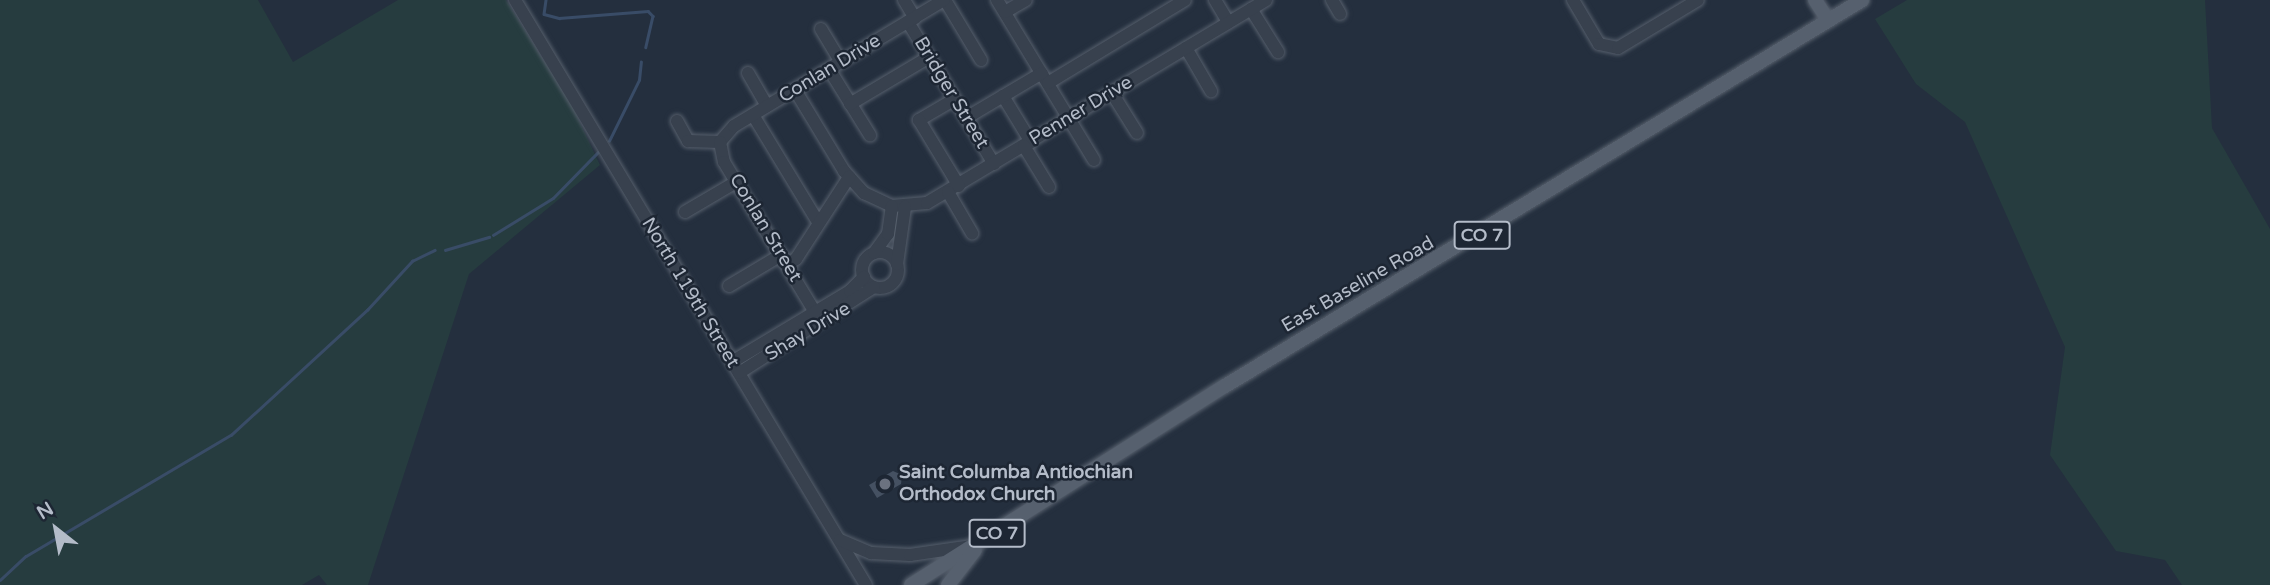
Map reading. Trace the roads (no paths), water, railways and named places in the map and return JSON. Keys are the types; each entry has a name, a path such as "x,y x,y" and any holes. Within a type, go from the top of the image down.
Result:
{"main road":[{"path":"1815,0 1828,20"},
{"name":"East Baseline Road","path":"911,585 979,545 1225,386 1828,20 1838,6 1862,0"},
{"path":"948,585 979,545"}],"street":[{"name":"North 119th Street","path":"515,0 866,585"},
{"name":"Bridger Street","path":"904,0 929,57 994,164"},
{"name":"Conlan Drive","path":"720,142 767,106 944,0"},
{"path":"944,0 981,60"},
{"path":"997,0 1094,160"},
{"path":"1005,12 1026,0"},
{"path":"966,118 1003,96 1045,78 1185,0"},
{"path":"1215,0 1228,22"},
{"name":"Penner Drive","path":"898,207 953,189 1266,0"},
{"path":"1332,0 1340,13"},
{"path":"1573,0 1599,44 1618,48 1698,0"},
{"path":"1251,9 1278,52"},
{"path":"821,29 841,62"},
{"path":"1186,48 1211,91"},
{"path":"850,104 929,57"},
{"path":"830,69 870,135"},
{"path":"748,74 767,106"},
{"path":"795,90 849,177 864,193 898,207 897,264"},
{"path":"1112,93 1137,133"},
{"path":"1003,96 1049,187"},
{"path":"954,99 919,120 972,233"},
{"path":"753,115 818,222"},
{"path":"677,121 688,141 707,146 720,142"},
{"name":"Conlan Street","path":"720,142 736,182 816,312"},
{"path":"729,286 784,260 796,259 849,177"},
{"path":"685,212 736,182"},
{"name":"Shay Drive","path":"735,368 863,277 865,260 874,253 888,234 898,207"},
{"path":"874,253 885,253 897,264"},
{"name":"Shay Drive","path":"735,368 874,287 894,280 897,264"},
{"name":"Shay Drive","path":"863,277 874,287"},
{"path":"838,539 871,553 910,555 979,545"}],"waterway":[{"path":"546,0 544,14 559,18 648,11 653,16 646,47"},
{"path":"609,141 639,80 641,62"},
{"path":"493,235 553,198 598,152"},
{"path":"445,250 489,237"},
{"path":"0,580 26,556 231,435 367,310 412,261 435,250"}],"place":[{"name":"Saint Columba Antiochian Orthodox Church","path":"885,484"}]}
